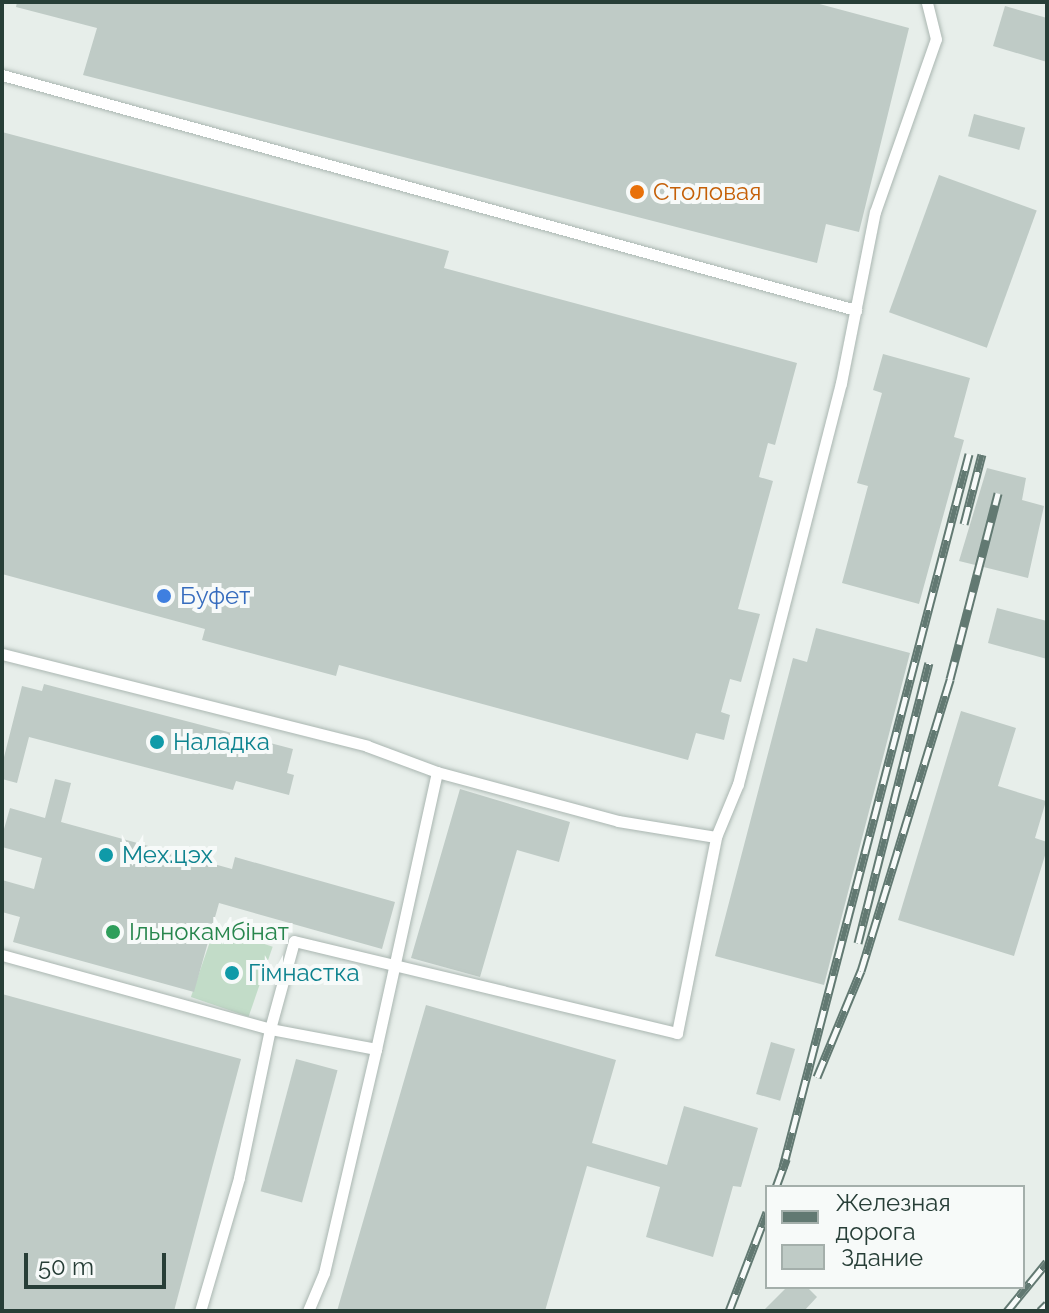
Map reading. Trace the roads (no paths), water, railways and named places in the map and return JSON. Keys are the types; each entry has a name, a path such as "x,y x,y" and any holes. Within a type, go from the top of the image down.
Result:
{"lane":[{"path":"200,1311 239,1178 270,1029 294,941 677,1033 716,837 738,784 841,383 875,212 936,39 927,2"},
{"path":"2,75 856,310"},
{"path":"2,654 367,746 437,772 618,821 716,837"},
{"path":"308,1311 324,1273 437,772"},
{"path":"2,955 270,1029 376,1049"}],"railway":[{"path":"783,1167 969,454"},
{"path":"964,524 982,454"},
{"path":"817,1077 861,971 950,679 998,493"},
{"path":"858,943 929,663"},
{"path":"777,1185 786,1159"},
{"path":"729,1311 765,1217"},
{"path":"1025,1289 1047,1262"},
{"path":"1007,1311 1025,1289"},
{"path":"1040,1311 1047,1304"}],"place":[{"name":"Столовая","path":"637,192"},
{"name":"Буфет","path":"164,596"},
{"name":"Наладка","path":"157,742"},
{"name":"Мех.цэх","path":"106,855"},
{"name":"Ільнокамбінат","path":"113,932"},
{"name":"Гімнастка","path":"232,973"}]}
